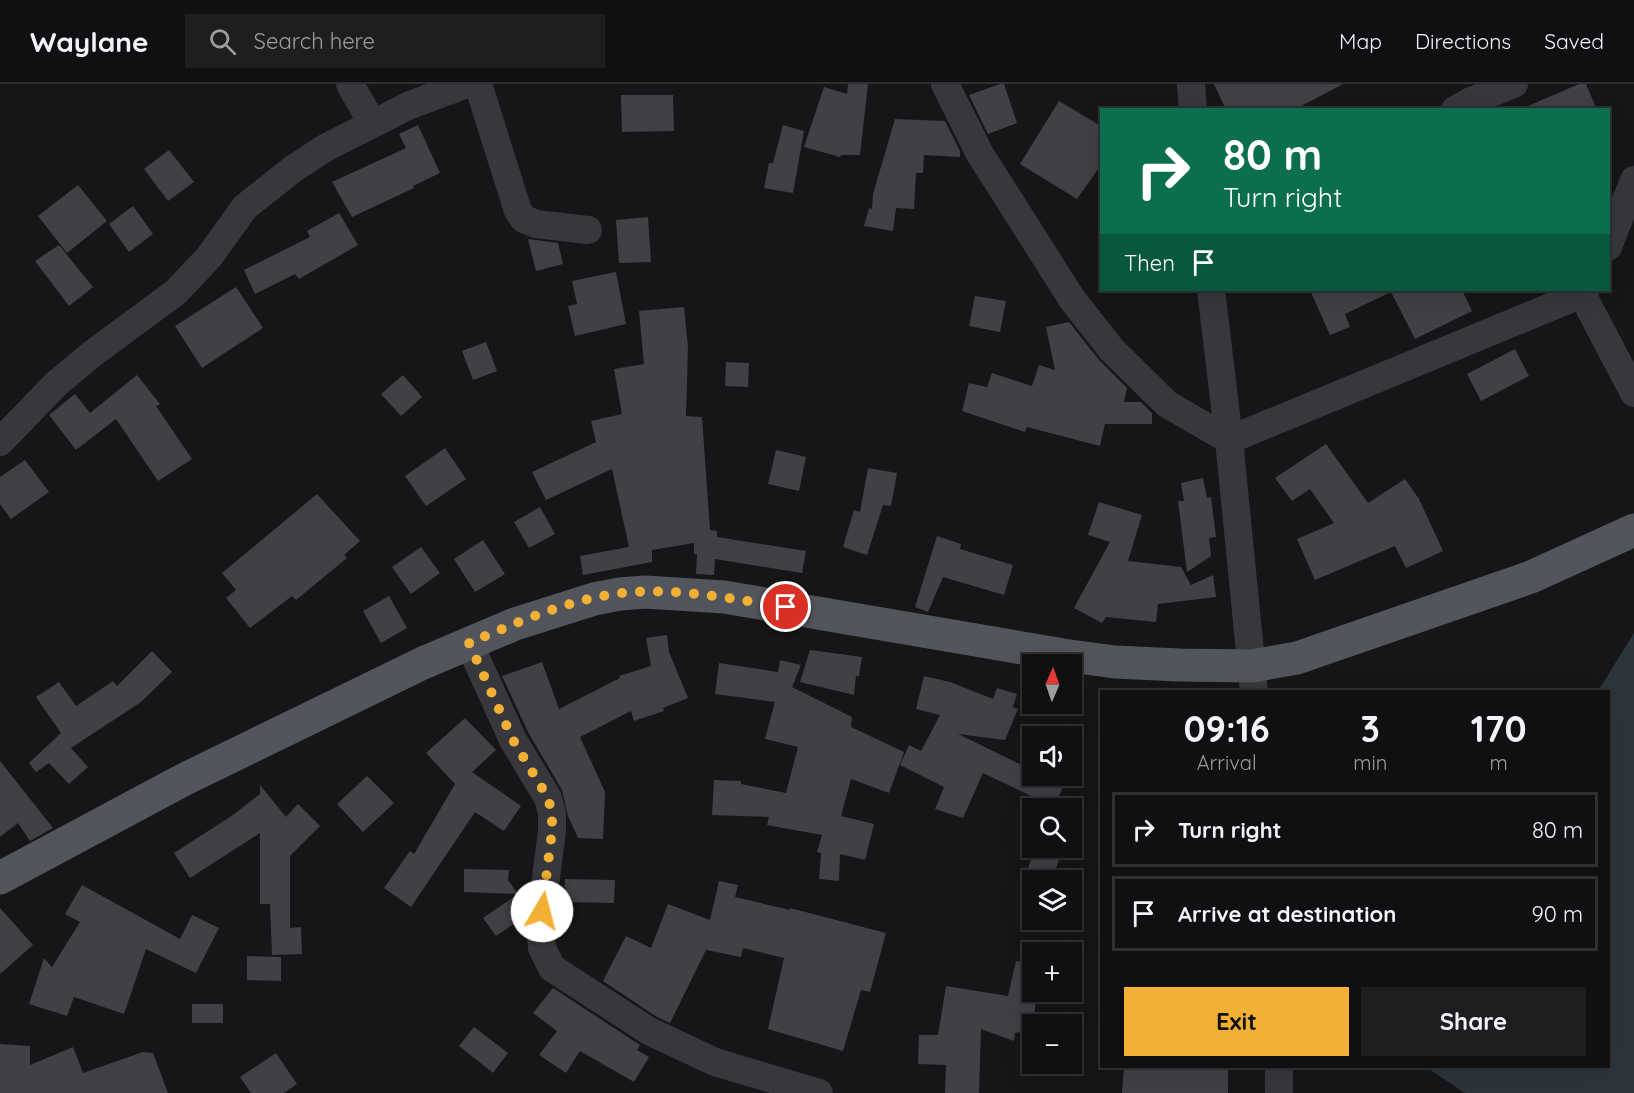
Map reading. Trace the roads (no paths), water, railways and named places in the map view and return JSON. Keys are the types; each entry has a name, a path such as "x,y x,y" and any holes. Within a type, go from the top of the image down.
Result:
{"main road":[{"path":"0,878 193,776 395,676 515,624 594,599 620,594 671,592 734,599 1063,656 1115,662 1179,665 1253,679 1297,658 1531,577 1634,530"}],"street":[{"path":"350,84 372,123"},
{"path":"0,442 56,384 176,292 209,257 231,224 257,196 325,148 410,105 467,84"},
{"path":"478,84 518,211 524,219 536,224 588,230"},
{"path":"945,84 980,154 1072,299 1112,350 1167,404 1228,440"},
{"path":"1191,84 1193,108"},
{"path":"1458,108 1471,100 1514,84"},
{"path":"1610,242 1634,180"},
{"path":"1211,291 1253,679"},
{"path":"1228,440 1584,292 1634,393"},
{"path":"469,643 513,740 548,798 552,813 552,831 540,924 542,948 552,968 649,1031 715,1062 819,1093"},
{"path":"1279,1068 1279,1093"}]}
